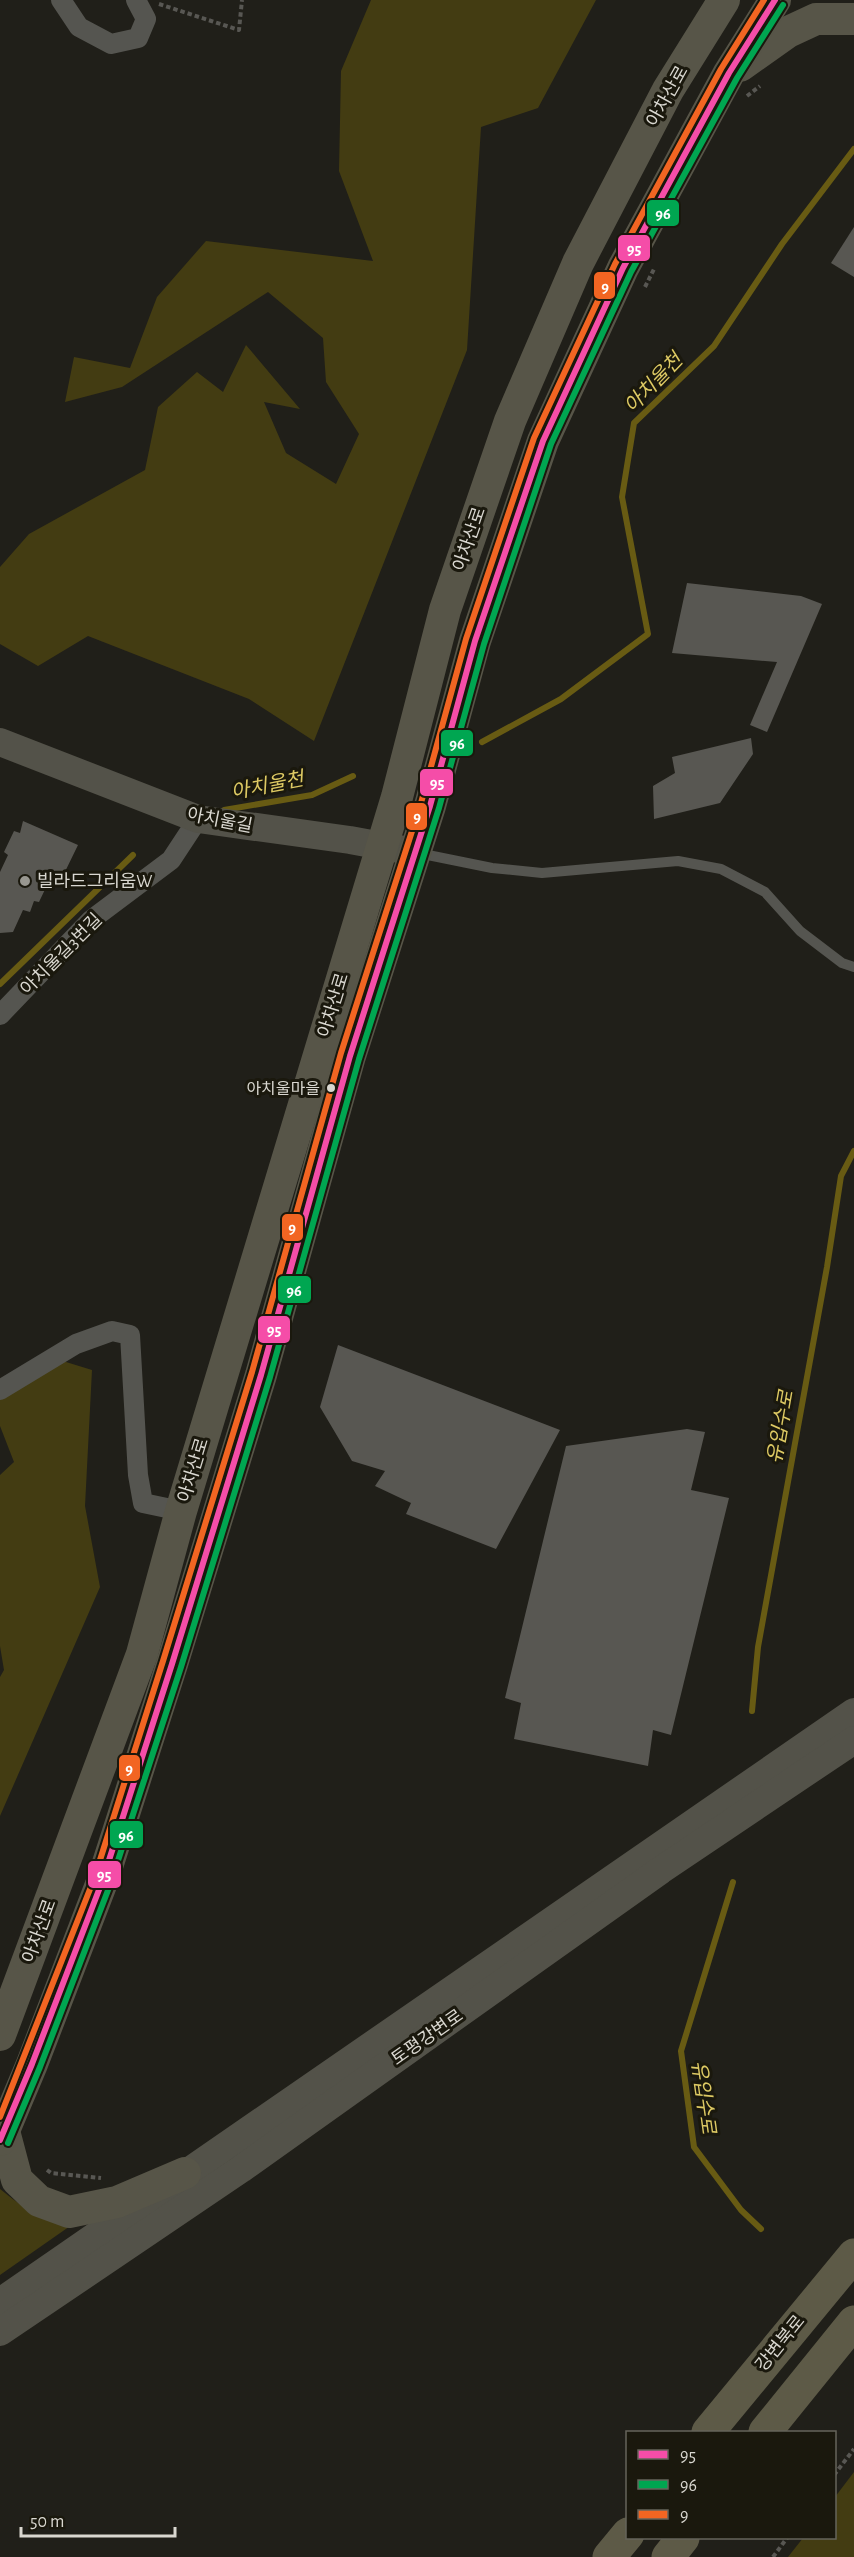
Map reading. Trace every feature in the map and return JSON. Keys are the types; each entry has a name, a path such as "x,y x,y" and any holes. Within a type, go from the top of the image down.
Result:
{"highway":[{"name":"강변북로","path":"710,2431 854,2254"},
{"path":"767,2431 854,2322"},
{"path":"609,2557 626,2535"},
{"path":"668,2557 682,2539"}],"main road":[{"name":"아차산로","path":"0,2035 142,1654 181,1511 397,797 445,610 510,421 578,263 668,90 724,0"},
{"name":"아차산로","path":"2,2135 102,1882 172,1664 261,1375 350,1056 430,806 475,641 543,441 623,268 737,86 775,0"},
{"path":"737,86 788,32 816,19 854,19"},
{"path":"2,2135 17,2180 39,2201 69,2212 117,2202 185,2173"}],"street":[{"path":"61,0 79,27 111,44 138,38 146,19 136,0"},
{"name":"아치울길","path":"0,742 198,819 350,840 415,852"},
{"name":"아치울길3번길","path":"0,1015 91,920 171,861 198,819"},
{"path":"0,1390 76,1344 112,1331 130,1335 138,1474 143,1503 181,1511"},
{"name":"토평강변로","path":"0,2302 854,1712"},
{"name":"토평강변로","path":"0,2332 241,2169 661,1870 854,1740"}],"lane":[{"path":"415,852 492,868 542,873 678,861 721,869 765,892 800,931 842,963 853,966"}],"path":[{"path":"136,0 169,5 239,30 242,0"},
{"path":"737,86 763,84"},
{"path":"642,293 658,262"},
{"path":"43,2167 51,2173 103,2178"},
{"path":"836,2472 854,2450"},
{"path":"773,2557 787,2539"}],"shaded area":[{"path":"371,0 596,0 538,108 481,127 467,350 314,741 249,699 88,636 38,666 0,644 0,567 29,534 145,470 158,407 197,372 223,392 246,345 300,409 264,402 286,453 336,484 359,434 326,382 323,338 268,292 122,387 65,402 74,357 130,368 157,297 206,241 373,261 339,171 341,71"},
{"path":"53,1358 92,1370 85,1506 100,1587 0,1816 0,1677 4,1670 0,1646 0,1475 14,1462 0,1426 0,1383"},
{"path":"0,2189 34,2212 52,2220 73,2224 0,2275"},
{"path":"854,2472 854,2557 788,2557 802,2539 836,2539 836,2496"}],"building":[{"path":"854,227 854,277 831,263"},
{"path":"687,583 801,596 822,604 767,732 750,725 777,662 672,653"},
{"path":"751,738 753,754 720,803 654,819 653,786 675,773 672,757"},
{"name":"빌라드그리움W","path":"23,821 78,845 60,882 50,879 39,902 34,901 30,912 23,910 13,932 0,933 0,872 8,855 4,852 14,831 20,833"},
{"path":"338,1345 560,1430 496,1549 406,1514 411,1503 375,1486 385,1471 352,1461 320,1407"},
{"path":"687,1429 705,1432 691,1490 729,1498 671,1735 653,1730 648,1766 514,1739 521,1703 505,1698 566,1446"}],"waterway":[{"name":"아치울천","path":"482,742 561,699 648,634 622,497 634,423 714,346 782,244 854,149"},
{"name":"아치울천","path":"224,810 312,795 353,776"},
{"name":"아치울천","path":"0,984 133,855"},
{"name":"유입수로","path":"752,1711 758,1647 827,1267 841,1176 854,1151"},
{"name":"유입수로","path":"733,1882 681,2051 694,2147 741,2210 761,2229"}],"transit line":[{"name":"9","path":"0,2117 94,1879 252,1372 341,1053 421,803 466,639 534,438 615,264 721,69 764,0"},
{"name":"95","path":"0,2140 32,2064 102,1882 172,1664 261,1375 350,1056 430,806 475,641 543,441 623,268 729,73 775,0"},
{"name":"96","path":"8,2143 40,2067 110,1885 181,1667 270,1377 359,1059 439,808 484,644 551,444 631,272 737,78 783,5"}],"place":[{"name":"빌라드그리움W","path":"25,881"},
{"name":"아치울마을","path":"331,1088"}]}
